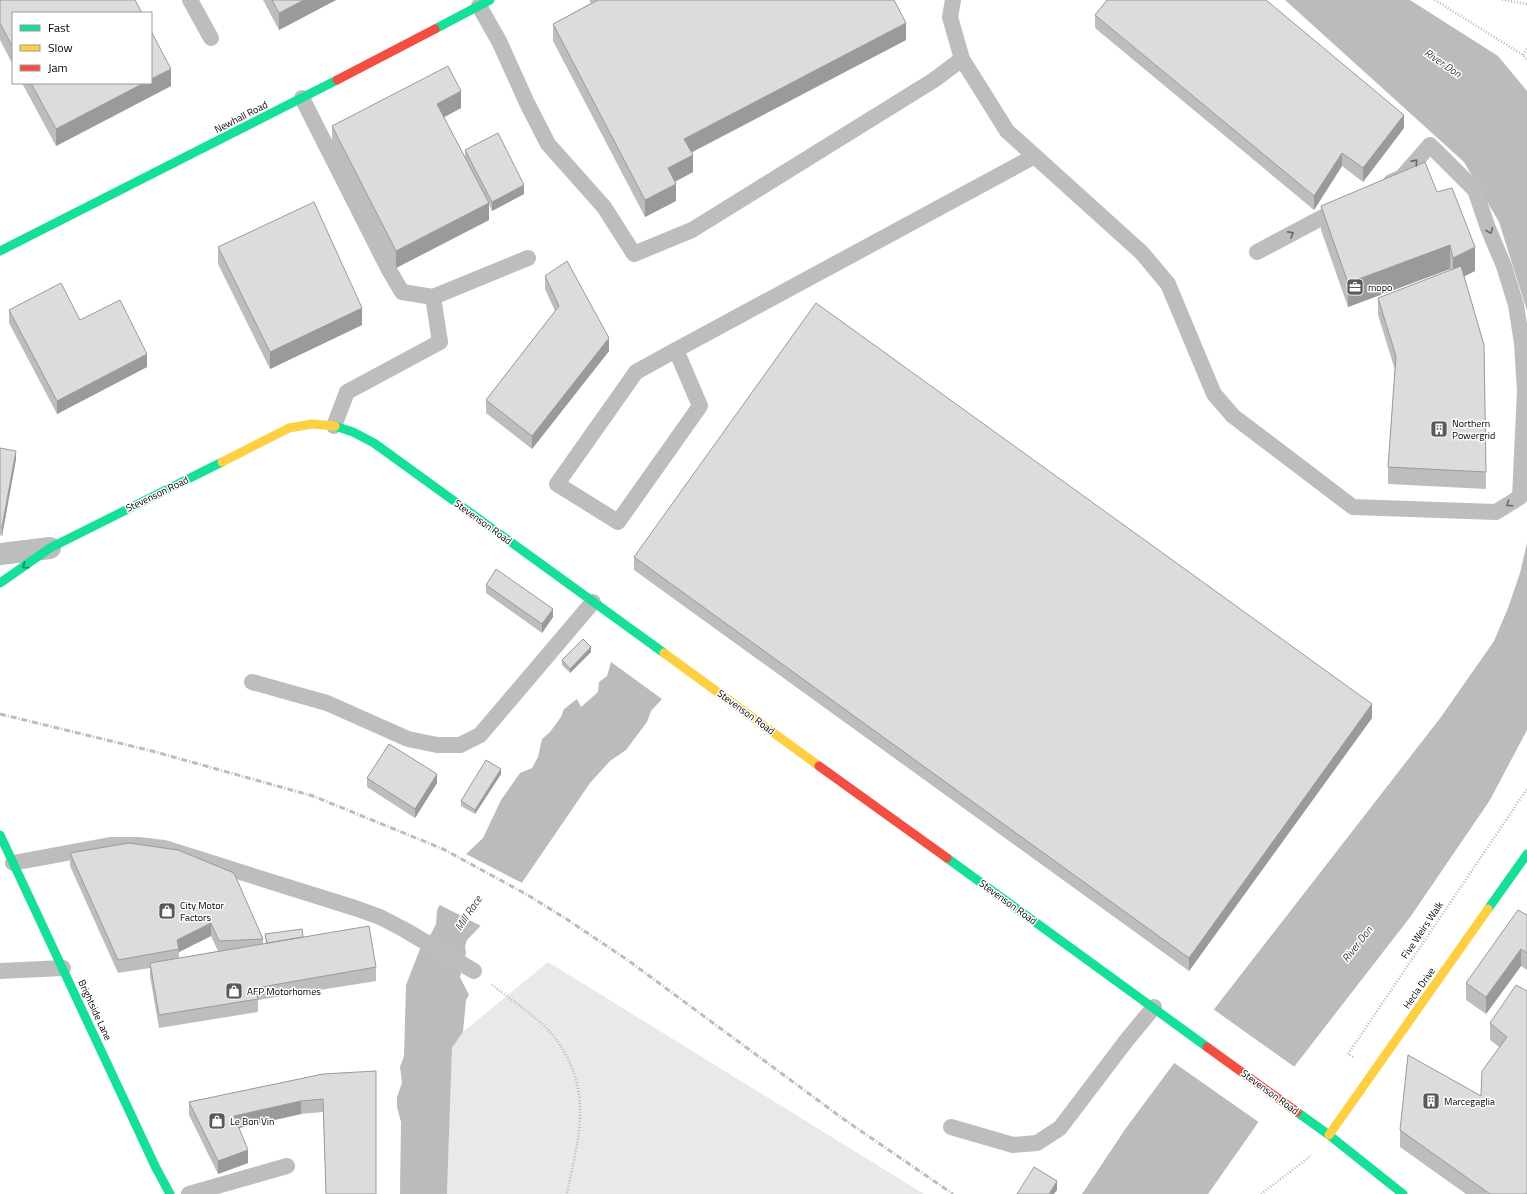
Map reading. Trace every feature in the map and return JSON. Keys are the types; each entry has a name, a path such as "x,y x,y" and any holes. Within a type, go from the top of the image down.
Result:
{"street":[{"name":"Newhall Road","path":"0,251 302,98 484,3"},
{"name":"Stevenson Road","path":"0,583 50,548 289,428 306,424 334,426 361,436 374,443 1303,1116 1403,1194"},
{"name":"Stevenson Road","path":"0,554 50,548"},
{"name":"Brightside Lane","path":"0,835 156,1168 170,1194"},
{"name":"Hecla Drive","path":"1329,1135 1527,854"}],"lane":[{"path":"190,0 211,38"},
{"path":"953,0 950,17 962,59 1007,131 1142,253 1168,284 1214,394 1233,416 1353,507 1496,512 1520,496 1525,391 1522,343 1516,305 1504,266 1488,228 1475,190 1430,145 1402,177 1376,190"},
{"path":"484,3 499,41 527,103 548,144 604,207 634,254 692,230 934,80 962,59"},
{"path":"302,98 389,270 402,292 432,297 528,258"},
{"path":"676,350 700,406 618,522 557,484 636,372 676,350 1035,156"},
{"path":"1257,252 1356,200"},
{"path":"334,426 347,392 440,342 432,297"},
{"path":"252,682 327,703 408,739 437,745 460,745 480,735 593,602"},
{"path":"13,863 110,846 139,844 164,848 355,908 405,930 474,971"},
{"path":"0,971 63,968"},
{"path":"951,1127 1013,1145 1037,1143 1060,1128 1126,1041 1154,1008"},
{"path":"189,1194 227,1189 287,1166"}],"path":[{"path":"1435,0 1523,55 1527,60"},
{"path":"1502,0 1527,4"},
{"path":"1523,55 1527,48"},
{"name":"Five Weirs Walk","path":"1374,1071 1348,1054 1527,789"},
{"path":"474,971 541,1023 558,1041 569,1062 579,1092 580,1125 567,1194"},
{"path":"1261,1194 1303,1162 1329,1135"}],"shaded area":[{"path":"548,962 924,1194 447,1194 452,1048 463,1032"}],"water":[{"name":"River Don","path":"1285,0 1410,0 1498,56 1527,91 1527,311 1499,222 1464,162"},
{"name":"River Don","path":"1527,543 1527,730 1490,800 1411,916 1294,1067 1253,1130 1208,1194 1082,1194 1126,1128 1215,1008 1441,717 1494,641 1508,608 1520,573"},
{"name":"Mill Race","path":"611,662 662,699 651,711 647,722 626,750 610,761 590,783 521,884 467,940 465,946 466,953 460,977 469,995 466,1000 463,1032 452,1048 447,1194 400,1194 401,1122 397,1107 397,1097 402,1083 400,1067 404,1056 406,985 420,949 436,924 437,910 465,855 483,838 501,800 520,773 532,768 538,757 542,739 550,732 561,717 564,709 577,699 581,707 598,692 599,682 607,676"}],"pier":[{"path":"464,853 524,884 483,927 438,904"},
{"path":"1213,1009 1296,1068 1260,1123 1173,1062"}],"building":[{"path":"0,0 135,0 141,12 12,12 12,46 0,23"},
{"path":"272,0 304,0 279,13"},
{"path":"598,0 894,0 906,23 684,139 693,155 668,168 676,184 645,200 553,24"},
{"path":"1107,0 1266,0 1404,115 1363,168 1342,153 1314,196 1095,15"},
{"path":"152,33 171,69 152,78"},
{"path":"448,66 461,91 437,104 489,203 396,251 332,126"},
{"path":"32,84 142,84 56,129"},
{"path":"498,133 524,185 492,202 465,150"},
{"path":"1425,162 1437,192 1452,188 1475,247 1453,258 1450,245 1348,283 1321,206"},
{"path":"314,202 362,308 270,352 218,247"},
{"path":"567,261 609,338 532,436 486,400 559,306 545,276"},
{"name":"Northern Powergrid","path":"1461,266 1484,345 1486,472 1388,467 1396,356 1378,298"},
{"path":"61,283 80,320 120,300 147,354 57,401 9,310"},
{"path":"816,303 1372,704 1189,958 634,557"},
{"path":"0,448 16,451 2,527 0,526"},
{"path":"496,569 553,609 542,624 486,585"},
{"path":"583,639 591,647 570,669 562,660"},
{"path":"389,744 437,774 415,809 367,778"},
{"path":"486,760 501,769 475,810 461,801"},
{"name":"City Motor Factors","path":"129,843 178,850 234,873 263,939 219,941 211,923 177,940 179,949 118,960 70,853"},
{"path":"1518,910 1527,915 1527,953 1521,949 1486,997 1466,983"},
{"name":"AFP Motorhomes","path":"369,926 376,967 256,988 258,999 159,1015 150,963"},
{"path":"302,929 303,937 267,943 265,934"},
{"name":"Marcegaglia","path":"1516,985 1527,991 1527,1194 1490,1194 1400,1130 1408,1055 1481,1096 1482,1071 1507,1037 1490,1023"},
{"path":"376,1071 376,1194 326,1194 323,1099 301,1101 234,1116 248,1150 218,1161 189,1102 323,1074"},
{"path":"1034,1167 1057,1181 1049,1194 1017,1194"}],"railway":[{"path":"0,714 152,751 313,796 443,849 526,894 629,961 842,1118 953,1194"}],"traffic: fast":[{"path":"435,29 490,0"},
{"path":"0,251 337,80"},
{"path":"335,426 353,432 374,443 664,653"},
{"path":"0,583 50,548 222,462"},
{"path":"0,835 156,1168 170,1194"},
{"path":"1488,909 1527,854"},
{"path":"947,858 1207,1047"},
{"path":"1297,1112 1329,1135 1403,1194"}],"traffic: slow":[{"path":"222,462 289,428 312,424 335,426"},
{"path":"664,653 819,766"},
{"path":"1329,1135 1488,909"}],"traffic: jam":[{"path":"337,80 435,29"},
{"path":"819,766 947,858"},
{"path":"1207,1047 1297,1112"}],"place":[{"name":"mopo","path":"1355,287"},
{"name":"Northern Powergrid","path":"1439,429"},
{"name":"City Motor Factors","path":"167,911"},
{"name":"AFP Motorhomes","path":"234,991"},
{"name":"Marcegaglia","path":"1431,1101"},
{"name":"Le Bon Vin","path":"217,1121"}]}
